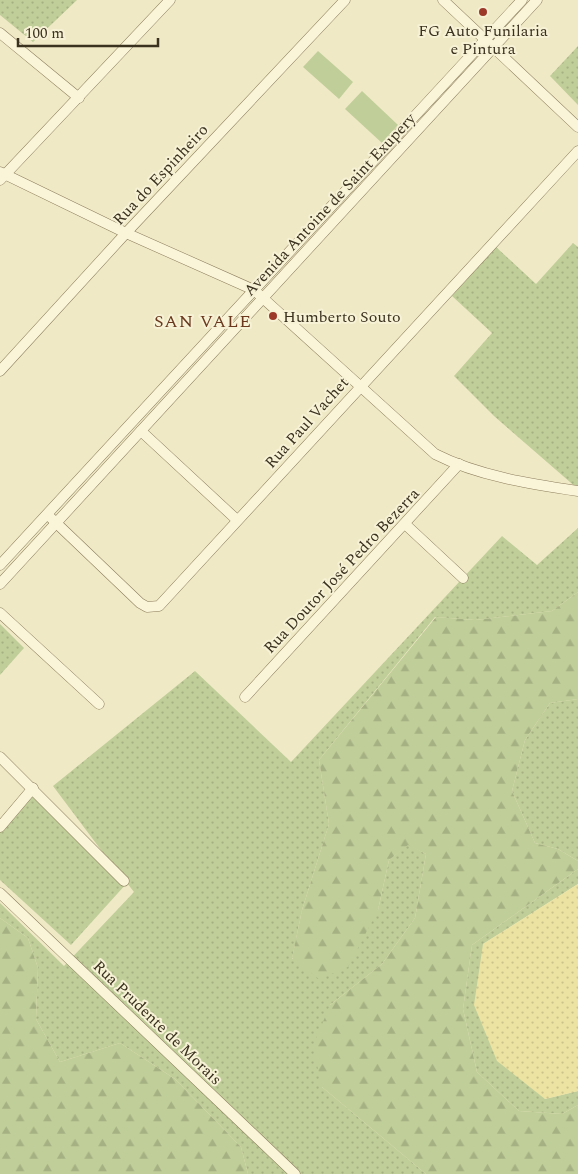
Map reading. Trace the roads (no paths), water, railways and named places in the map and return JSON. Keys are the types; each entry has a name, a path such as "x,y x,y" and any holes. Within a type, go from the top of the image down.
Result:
{"street":[{"path":"170,0 79,98 2,175 258,293 435,454 459,464 504,477 578,491"},
{"name":"Rua do Espinheiro","path":"0,371 126,233 345,0"},
{"path":"443,0 495,47 578,128"},
{"name":"Avenida Antoine de Saint Exupery","path":"386,156 453,76 522,0"},
{"name":"Avenida Antoine de Saint Exupery","path":"0,566 386,156 462,84 537,0"},
{"path":"0,33 79,98"},
{"path":"453,76 462,84"},
{"name":"Rua Paul Vachet","path":"48,514 140,603 154,608 165,601 237,520 578,151"},
{"name":"Avenida Antoine de Saint Exupery","path":"0,584 141,431 258,293"},
{"path":"141,431 237,520"},
{"name":"Rua Doutor José Pedro Bezerra","path":"245,697 459,464"},
{"path":"405,524 463,578"},
{"path":"0,613 99,704"},
{"path":"0,757 124,881"},
{"path":"0,827 33,788"},
{"name":"Rua Prudente de Morais","path":"0,893 295,1174"}],"place":[{"name":"FG Auto Funilaria e Pintura","path":"483,12"},
{"name":"Humberto Souto","path":"273,316"}],"district":[{"name":"SAN VALE","path":"203,321"}]}
